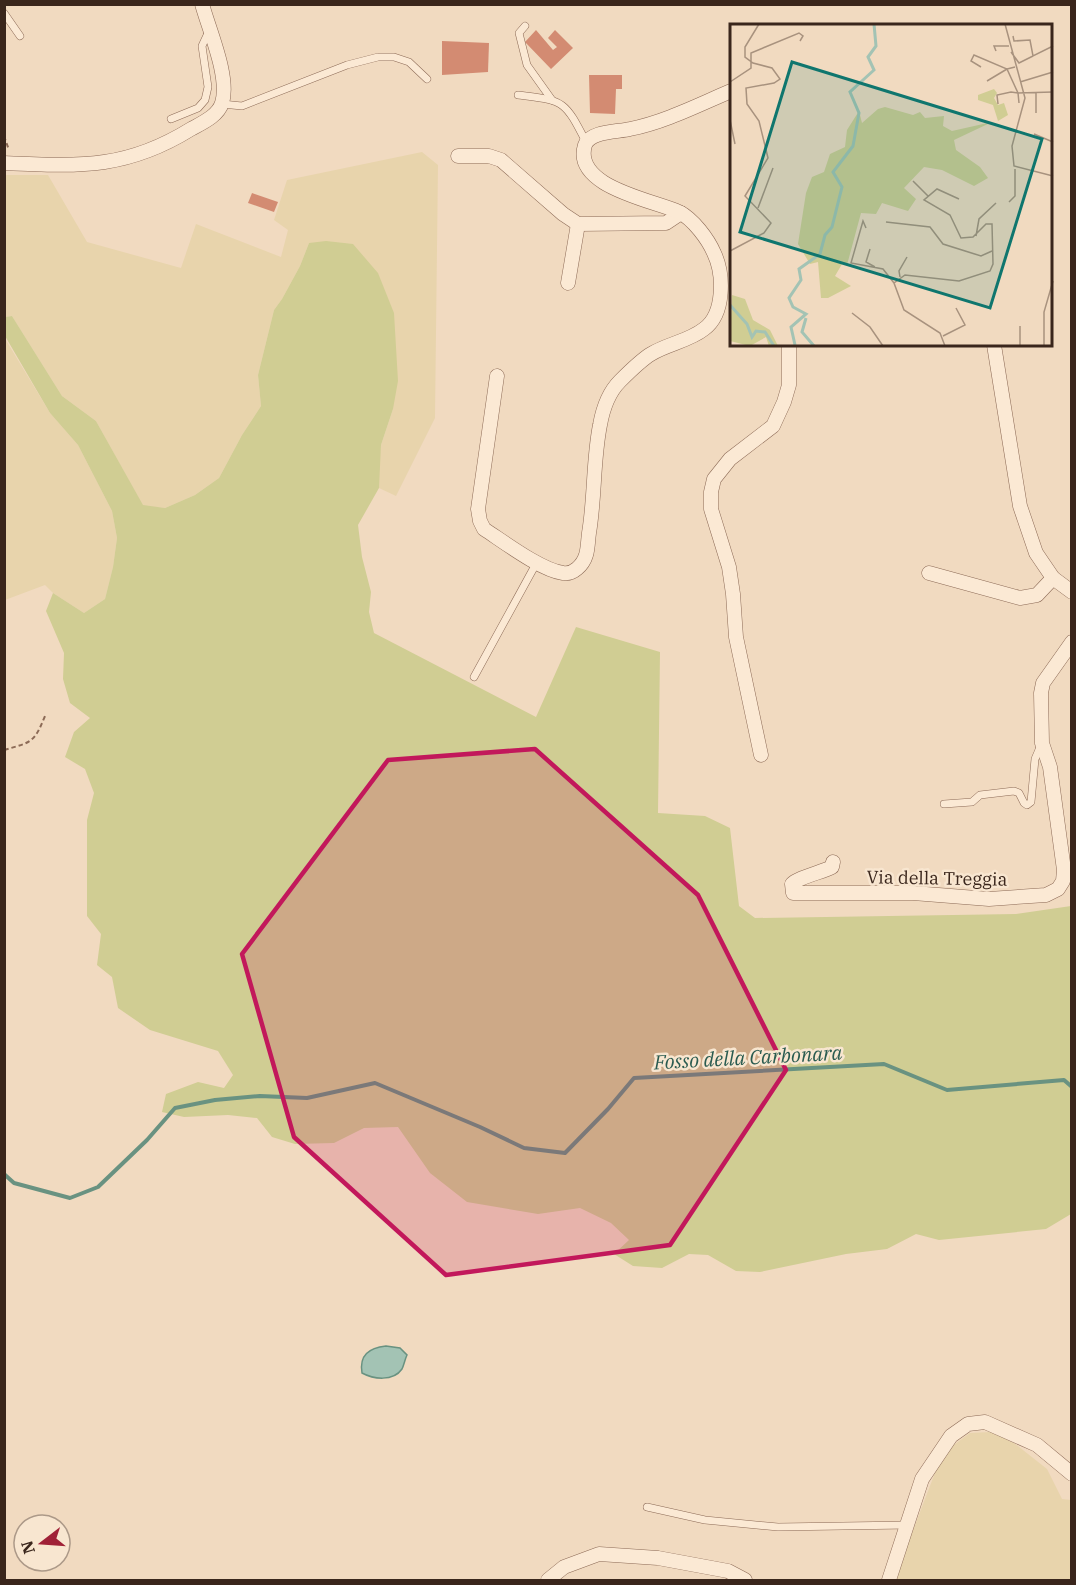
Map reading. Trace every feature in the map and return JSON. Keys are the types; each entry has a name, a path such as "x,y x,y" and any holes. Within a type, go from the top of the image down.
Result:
{"street":[{"path":"7,158 70,166 122,160 176,139 211,117 222,104 224,87 222,71 202,4"},
{"path":"497,376 478,509 480,521 484,529 537,562 551,570 566,574 577,569 586,557 599,426 606,400 620,381 650,355 705,329 715,315 720,292 719,271 714,252 696,226 681,213 607,186 593,175 586,164 584,151 586,142 595,135 633,129 673,117 730,91"},
{"path":"458,156 489,156 501,160 563,214 578,224 666,223 681,213"},
{"path":"568,284 578,224"},
{"path":"761,755 736,637 729,567 711,508 711,492 714,479 730,459 773,426 789,385 789,346"},
{"path":"993,346 1020,506 1036,553 1053,578 1071,592"},
{"path":"929,573 1020,598 1036,595 1053,578"},
{"name":"Via della Treggia","path":"833,862 832,867 795,880 792,884 793,893 913,893 989,899 1046,895 1058,890 1063,881 1064,870 1050,767 1042,743 1041,693 1043,683 1071,642"},
{"path":"889,1581 922,1479 951,1436 968,1424 985,1422 1037,1445 1071,1474"},
{"path":"548,1581 564,1567 599,1554 658,1558 728,1571 745,1581"}],"lane":[{"path":"4,13 20,36"},
{"path":"525,26 519,33 527,65 552,100"},
{"path":"171,119 198,108 205,100 208,87 202,46 209,30"},
{"path":"222,104 242,106 347,65 378,57 394,57 409,62 427,80"},
{"path":"518,95 552,100 566,107 586,142"},
{"path":"474,677 537,562"},
{"path":"944,804 972,802 980,795 1014,791 1019,793 1024,803 1028,804 1031,802 1035,759 1042,743"},
{"path":"647,1507 705,1520 778,1527 907,1525"}],"path":[{"path":"4,136 7,158"},
{"path":"4,750 26,744 36,738 45,716"}],"highlighted area":[{"path":"535,749 698,895 786,1070 670,1245 446,1275 294,1137 242,954 388,760"}],"shaded area":[{"path":"422,152 438,165 435,418 396,496 379,488 378,474 381,445 393,409 309,243 300,266 274,310 258,375 261,406 219,478 195,495 165,508 143,506 96,421 62,396 12,316 5,317 4,175 48,175 87,242 181,268 196,224 281,257 288,230 274,220 287,180"},
{"path":"326,241 353,244 378,273 394,313 398,381 393,409 381,445 379,488 358,525 362,557 371,592 369,612 374,633 536,717 576,627 660,652 658,813 705,816 730,828 739,906 755,918 1016,914 1071,906 1071,1214 1046,1229 939,1240 916,1234 887,1249 846,1254 760,1272 736,1271 708,1255 689,1254 662,1268 633,1266 614,1254 629,1240 611,1223 580,1208 538,1214 467,1202 430,1173 398,1127 364,1128 334,1143 295,1144 272,1137 257,1118 228,1115 184,1117 162,1112 166,1094 198,1082 224,1088 233,1075 218,1051 150,1030 118,1008 112,977 97,965 101,934 87,916 87,820 94,793 85,769 65,757 74,732 90,718 70,703 63,679 64,653 46,611 53,593 84,613 105,599 117,538 112,511 78,445 50,413 5,336 5,317 12,316 62,396 96,421 143,505 165,508 195,495 219,478 261,406 258,375 274,310 300,266 309,243"},
{"path":"4,337 50,413 78,445 112,511 117,538 105,599 84,613 53,593 45,585 5,600"},
{"path":"386,1346 400,1348 407,1355 402,1369 388,1378 372,1377 362,1373 362,1361 366,1354"},
{"path":"991,1432 1014,1443 1047,1469 1062,1499 1071,1500 1071,1580 894,1580 938,1465 951,1447 970,1433"}],"building":[{"path":"536,30 553,50 557,47 548,38 555,30 573,48 551,69 525,42"},
{"path":"442,41 489,43 488,72 442,75"},
{"path":"589,75 622,75 622,89 616,89 615,114 590,113"},
{"path":"252,193 278,202 274,212 248,203"}],"waterway":[{"name":"Fosso della Carbonara","path":"4,1174 14,1183 70,1198 98,1187 147,1140 175,1108 215,1100 260,1096 307,1098 375,1083 524,1148 565,1153 608,1109 634,1078 884,1064 947,1090 1064,1080 1072,1087"}]}
